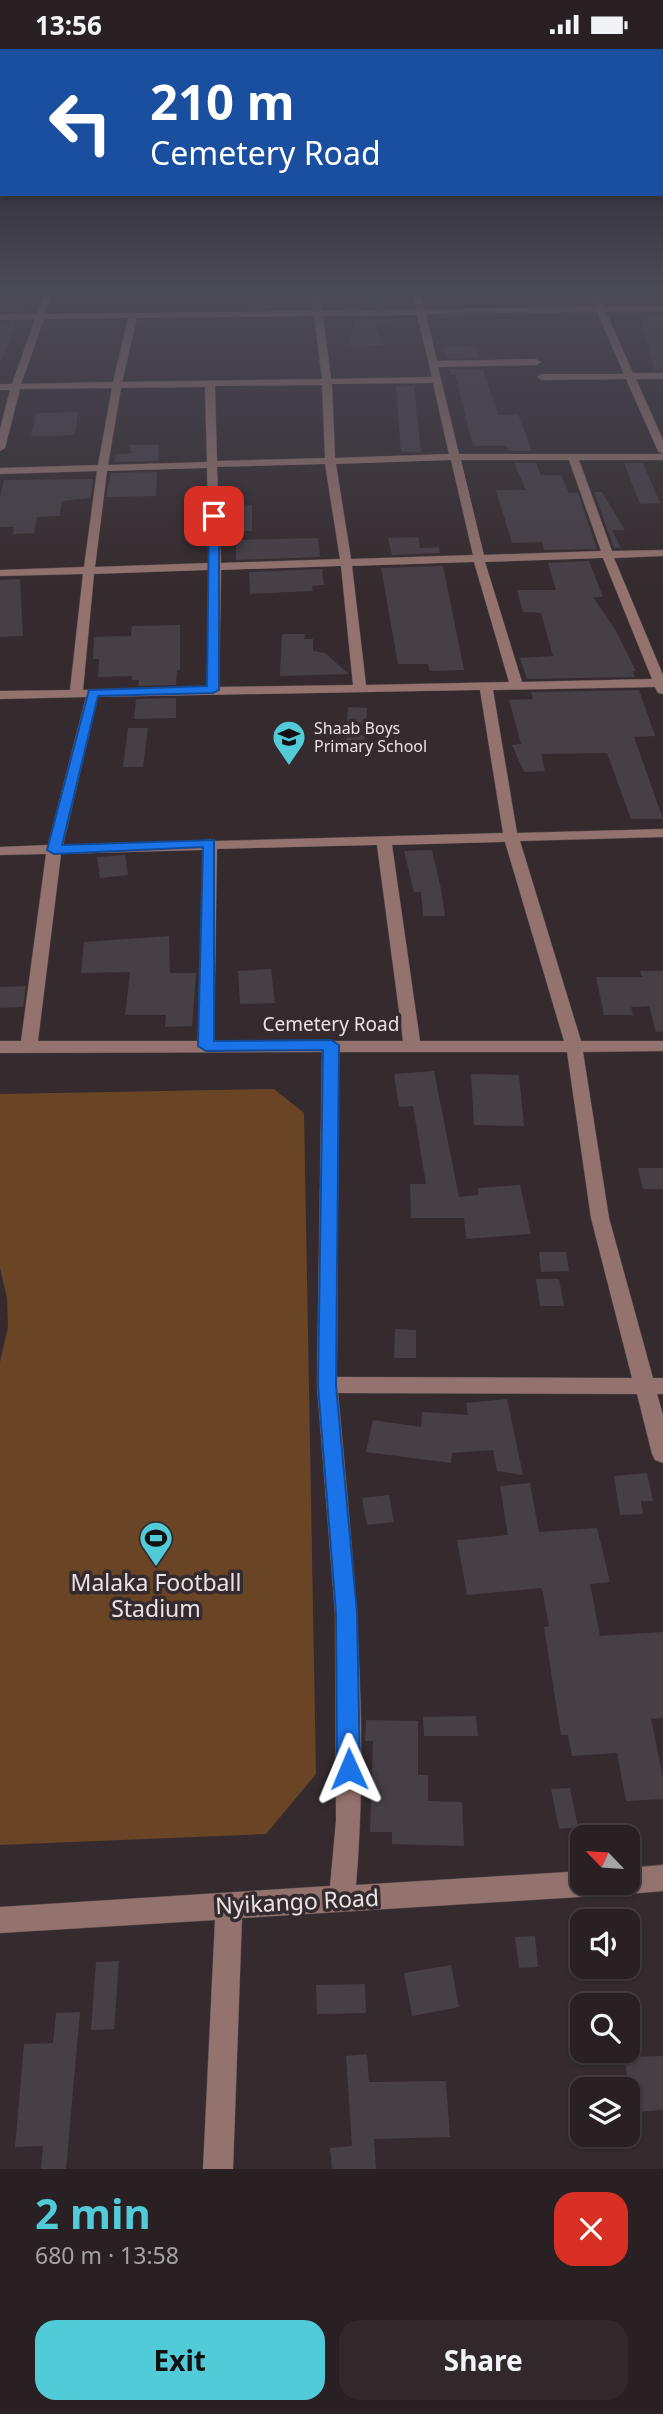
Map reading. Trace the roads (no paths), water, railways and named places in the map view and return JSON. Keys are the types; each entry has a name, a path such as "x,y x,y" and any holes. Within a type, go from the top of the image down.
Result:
{"street":[{"path":"0,449 15,390"},
{"path":"76,692 89,571 114,390"},
{"path":"209,390 214,464 213,690"},
{"path":"327,390 330,461 346,563 360,687"},
{"path":"440,390 479,559 516,684"},
{"path":"638,390 663,451"},
{"path":"0,471 457,457 663,457"},
{"path":"0,695 516,684 662,685 608,556 574,459"},
{"path":"0,573 663,553"},
{"path":"486,685 511,837 575,1045 600,1218 654,1387 663,1454"},
{"path":"29,1047 54,850 93,692"},
{"path":"0,851 209,843 663,833"},
{"path":"384,841 412,1045"},
{"path":"206,1046 209,843"},
{"path":"331,1045 327,1385 347,1613 349,1821 342,1900"},
{"name":"Cemetery Road","path":"0,1047 663,1046"},
{"path":"327,1385 654,1387"},
{"path":"640,1880 663,1878"},
{"name":"Nyikango Road","path":"0,1920 570,1885"},
{"path":"218,2169 229,1905"}],"place":[{"name":"Shaab Boys Primary School","path":"289,767"},
{"name":"Malaka Football Stadium","path":"156,1568"}]}
